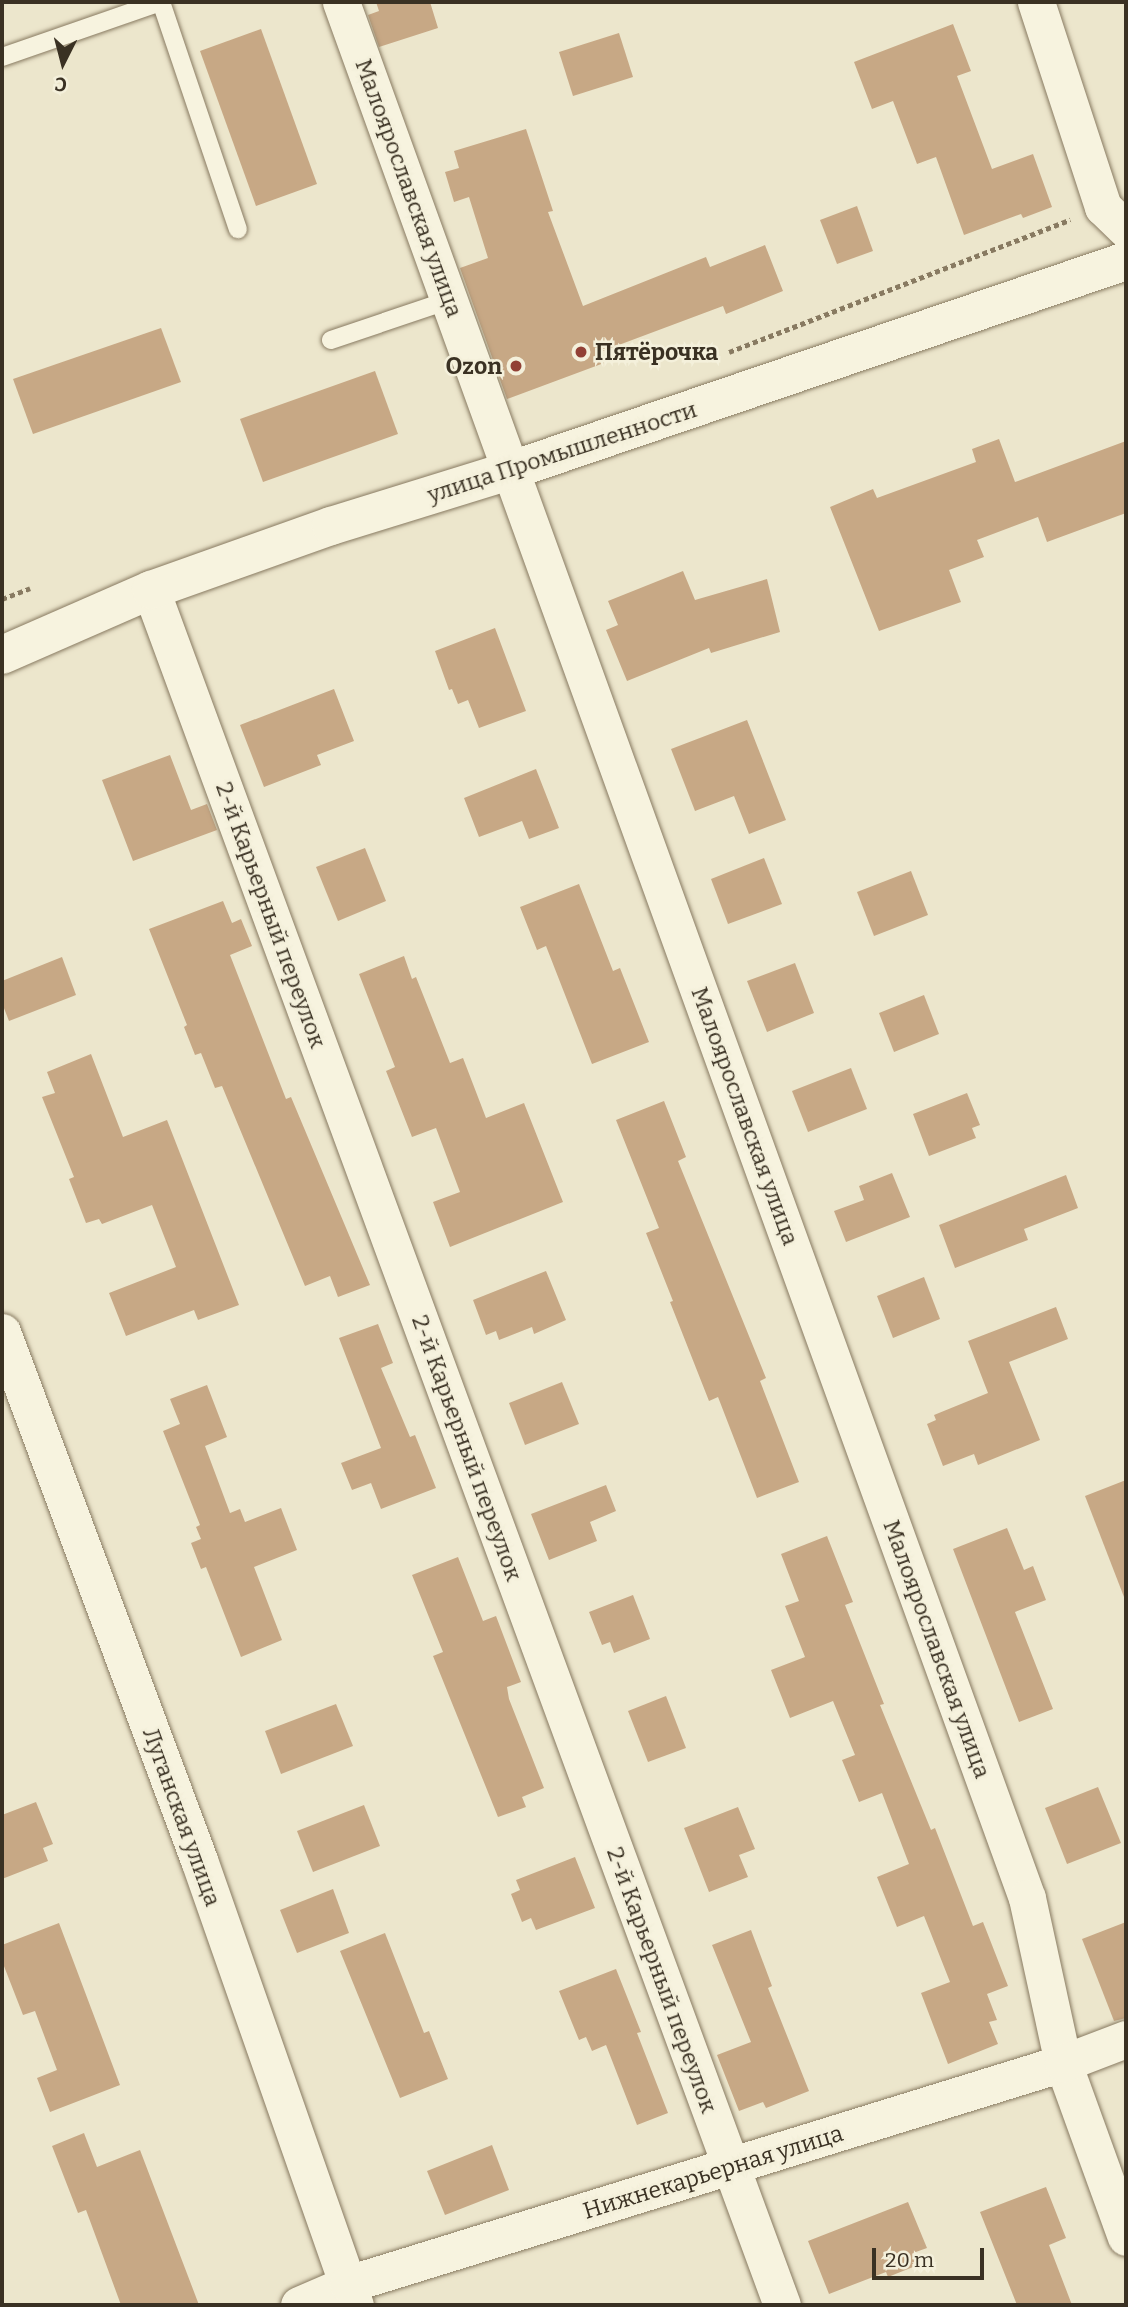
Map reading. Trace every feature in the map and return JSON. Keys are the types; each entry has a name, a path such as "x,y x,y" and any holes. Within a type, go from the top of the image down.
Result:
{"main road":[{"name":"улица Промышленности","path":"2,655 151,590 331,526 512,470 1126,261"}],"street":[{"name":"Малоярославская улица","path":"341,2 1027,1898 1063,2063 1126,2236"},
{"path":"1036,2 1115,218"},
{"name":"2-й Карьерный переулок","path":"151,590 782,2305"},
{"name":"Луганская улица","path":"2,1332 199,1860 351,2295"},
{"name":"Нижнекарьерная улица","path":"299,2305 351,2295 731,2166 1063,2063 1126,2039"}],"lane":[{"path":"2,57 114,10 161,2 238,229"},
{"path":"331,340 449,300"}],"path":[{"path":"718,357 1115,218"},
{"path":"2,599 30,588"}],"building":[{"path":"376,2 430,2 438,28 379,47 368,15 379,11"},
{"path":"953,24 971,71 957,76 992,169 1033,154 1052,207 1023,218 1021,214 964,235 936,157 917,164 893,101 872,109 854,62"},
{"path":"261,29 317,184 256,206 200,51"},
{"path":"619,33 633,77 573,96 559,52"},
{"path":"526,129 553,211 548,212 583,306 706,257 710,267 765,245 783,291 726,314 723,306 600,352 604,363 507,399 460,268 488,258 469,197 454,202 445,172 459,168 454,151"},
{"path":"857,206 873,251 837,264 820,220"},
{"path":"161,328 181,382 33,434 13,379"},
{"path":"375,371 398,434 263,482 240,419"},
{"path":"999,439 1015,482 1126,441 1126,513 1047,542 1038,517 977,540 984,557 949,570 961,602 879,631 830,507 873,489 877,498 976,462 972,449"},
{"path":"683,571 695,600 767,579 780,632 711,653 709,648 627,681 606,630 618,625 608,601"},
{"path":"495,628 526,711 479,728 468,700 458,704 452,689 449,690 435,651"},
{"path":"334,689 354,741 317,755 321,765 264,787 240,725"},
{"path":"747,720 786,820 749,834 734,796 695,811 671,749"},
{"path":"170,755 191,810 207,804 217,830 133,861 102,780"},
{"path":"536,769 559,828 529,839 522,821 479,837 464,798"},
{"path":"365,848 386,901 338,921 316,867"},
{"path":"764,858 782,904 728,924 711,879"},
{"path":"911,871 928,915 874,936 857,892"},
{"path":"579,884 613,971 620,968 649,1042 592,1064 546,946 537,950 520,907"},
{"path":"223,901 232,923 241,919 252,946 230,955 286,1099 291,1097 370,1285 338,1297 330,1276 305,1286 222,1086 215,1088 201,1053 195,1055 184,1027 187,1025 149,929"},
{"path":"404,956 412,979 416,977 450,1063 463,1058 486,1118 524,1103 563,1202 450,1247 433,1202 460,1192 436,1128 412,1137 386,1071 395,1067 359,974"},
{"path":"62,957 76,995 9,1021 2,1003 2,981"},
{"path":"795,963 814,1013 767,1032 747,981"},
{"path":"924,995 939,1034 894,1052 879,1013"},
{"path":"91,1054 123,1137 167,1120 239,1305 198,1320 194,1310 126,1336 109,1293 176,1267 152,1205 102,1224 99,1219 86,1223 69,1179 74,1177 42,1097 55,1093 47,1072"},
{"path":"851,1068 867,1109 808,1132 792,1091"},
{"path":"967,1093 980,1125 972,1128 976,1138 929,1156 913,1114"},
{"path":"664,1101 686,1157 678,1161 766,1378 760,1381 799,1482 757,1498 718,1397 709,1401 670,1302 673,1301 646,1233 659,1228 616,1120"},
{"path":"892,1173 910,1217 846,1242 834,1211 864,1200 859,1186"},
{"path":"1066,1175 1078,1208 1024,1229 1028,1240 955,1268 939,1225"},
{"path":"546,1271 566,1320 534,1334 532,1327 499,1340 496,1331 486,1335 473,1300"},
{"path":"924,1277 940,1319 893,1338 877,1296"},
{"path":"1056,1307 1068,1339 1009,1362 1040,1440 978,1465 974,1454 943,1466 927,1424 936,1420 934,1415 988,1393 968,1341"},
{"path":"378,1324 393,1363 381,1368 410,1437 415,1435 436,1488 381,1509 371,1483 352,1490 341,1463 381,1448 339,1338"},
{"path":"562,1382 579,1424 525,1445 509,1403"},
{"path":"207,1385 227,1437 205,1446 230,1513 240,1509 245,1522 281,1508 297,1550 254,1567 282,1640 241,1657 206,1567 201,1569 191,1543 201,1539 196,1527 200,1525 163,1431 180,1424 170,1399"},
{"path":"1126,1480 1126,1597 1124,1597 1085,1496"},
{"path":"606,1485 616,1511 590,1522 597,1541 549,1560 531,1514"},
{"path":"1007,1528 1024,1570 1033,1566 1046,1600 1015,1612 1053,1709 1019,1722 953,1549"},
{"path":"827,1536 853,1602 845,1605 884,1704 880,1705 931,1830 935,1828 973,1926 983,1922 1008,1986 987,1994 997,2020 989,2022 998,2044 948,2064 921,1993 950,1982 924,1916 897,1927 877,1877 909,1864 882,1793 859,1802 842,1760 855,1755 833,1701 790,1718 771,1670 805,1657 785,1606 799,1601 781,1554"},
{"path":"458,1557 483,1621 496,1616 521,1682 507,1687 509,1699 544,1788 522,1797 526,1807 498,1817 433,1656 443,1652 412,1575"},
{"path":"633,1595 650,1639 614,1653 610,1642 602,1645 589,1612"},
{"path":"666,1696 686,1748 648,1762 628,1711"},
{"path":"336,1704 353,1746 281,1774 265,1731"},
{"path":"1098,1787 1121,1843 1067,1864 1045,1808"},
{"path":"36,1802 53,1844 43,1848 48,1861 2,1879 2,1815"},
{"path":"364,1805 380,1846 313,1872 297,1831"},
{"path":"738,1807 755,1849 739,1855 748,1877 709,1892 684,1828"},
{"path":"575,1857 595,1908 536,1930 531,1918 522,1922 511,1894 520,1890 516,1880"},
{"path":"333,1889 349,1933 297,1953 280,1910"},
{"path":"1126,1922 1126,2018 1114,2021 1082,1939"},
{"path":"59,1923 120,2085 50,2112 37,2078 57,2070 35,2011 23,2015 2,1961 2,1945"},
{"path":"751,1930 772,1986 768,1988 809,2091 766,2108 763,2102 739,2111 717,2055 751,2042 712,1945"},
{"path":"385,1933 424,2033 429,2031 448,2079 400,2098 340,1951"},
{"path":"616,1969 641,2032 637,2033 668,2113 637,2125 606,2045 592,2051 586,2037 579,2040 559,1991"},
{"path":"84,2133 97,2167 140,2150 199,2305 121,2305 86,2210 78,2213 52,2146"},
{"path":"492,2145 509,2190 445,2215 427,2171"},
{"path":"1046,2187 1066,2238 1049,2245 1072,2305 1017,2305 980,2212"},
{"path":"908,2202 927,2248 913,2253 918,2265 888,2277 886,2272 829,2294 808,2241"}],"place":[{"name":"Пятёрочка","path":"581,352"},
{"name":"Ozon","path":"516,366"}]}
